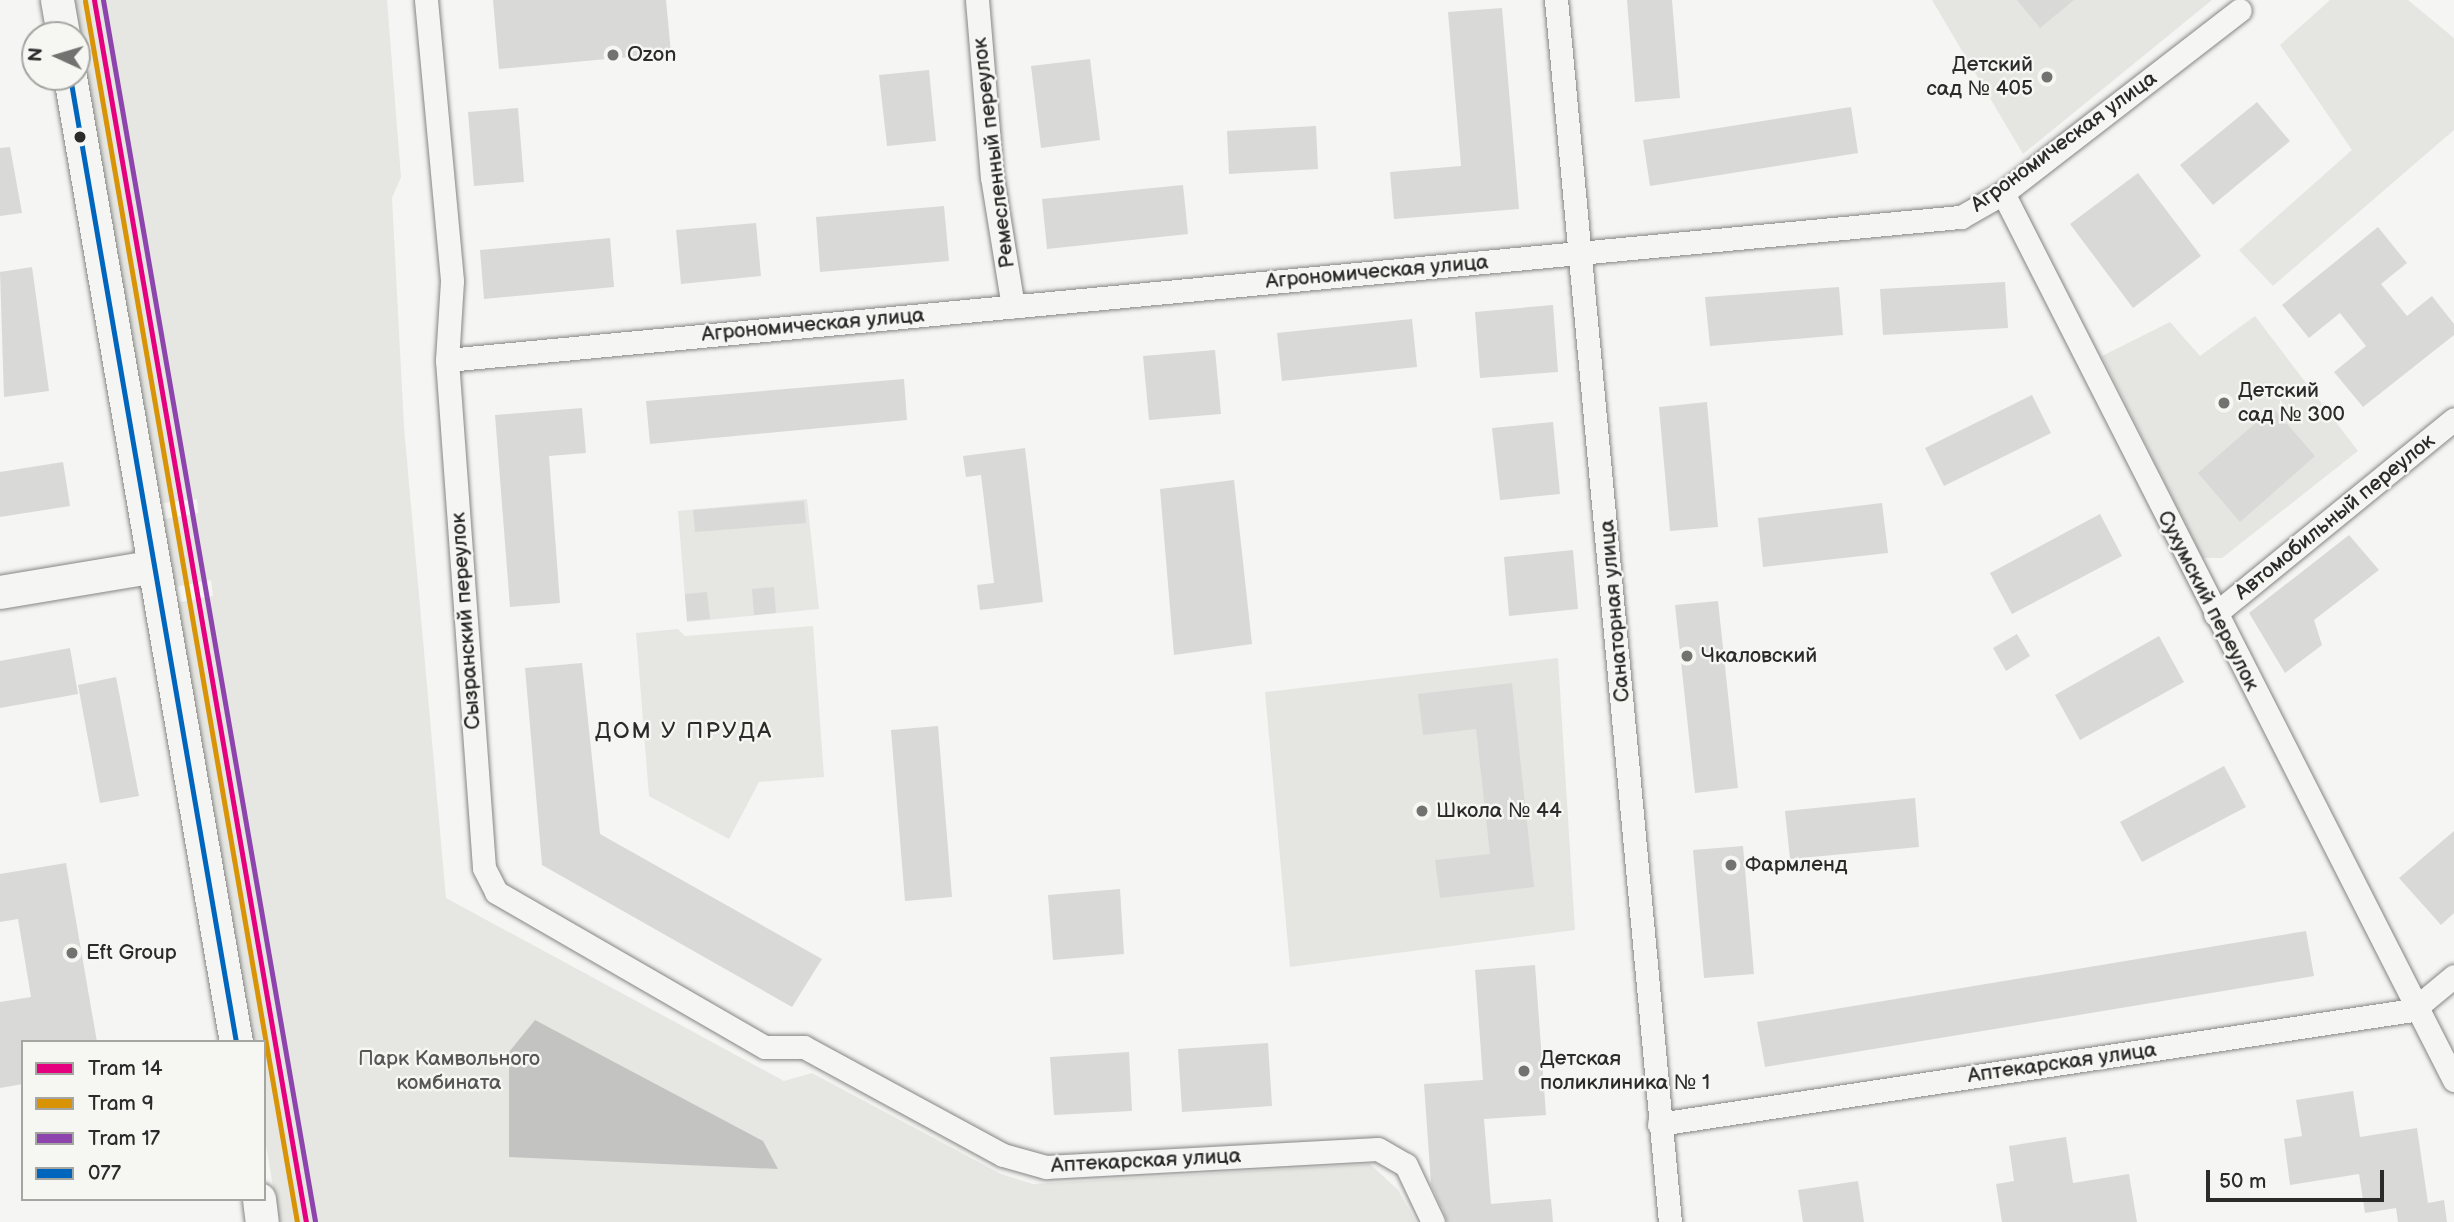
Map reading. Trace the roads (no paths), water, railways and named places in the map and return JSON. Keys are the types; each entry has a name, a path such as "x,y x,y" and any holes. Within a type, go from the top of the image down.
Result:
{"street":[{"path":"57,0 61,21"},
{"name":"Сызранский переулок","path":"426,0 452,281 447,360 484,868 496,892 765,1046 804,1047"},
{"name":"Ремесленный переулок","path":"977,0 992,177 1013,306"},
{"name":"Санаторная улица","path":"1556,0 1578,252 1596,394 1659,1124 1670,1222"},
{"name":"Агрономическая улица","path":"447,360 1961,217 2003,192 2240,10"},
{"path":"72,91 150,567 236,1040"},
{"name":"Сухумский переулок","path":"2003,192 2413,1010 2454,1080"},
{"name":"Автомобильный переулок","path":"2216,614 2454,419"},
{"path":"0,592 150,567"},
{"path":"2413,1010 2454,976"},
{"name":"Аптекарская улица","path":"1659,1124 2413,1010"},
{"name":"Аптекарская улица","path":"804,1047 1003,1155 1045,1167 1392,1151 1406,1165 1433,1222"},
{"path":"259,1201 262,1222"}],"tram line":[{"name":"14","path":"94,0 306,1222"},
{"name":"17","path":"103,0 315,1221"},
{"name":"9","path":"85,1 265,1040"},
{"name":"9","path":"266,1043 297,1222"}],"place":[{"name":"Ozon","path":"613,55"},
{"name":"Детский сад № 405","path":"2047,77"},
{"name":"Детский сад № 300","path":"2224,403"},
{"name":"Чкаловский","path":"1687,656"},
{"name":"Школа № 44","path":"1422,811"},
{"name":"Фармленд","path":"1731,865"},
{"name":"Eft Group","path":"72,953"},
{"name":"Детская поликлиника № 1","path":"1524,1071"}],"district":[{"name":"ДОМ У ПРУДА","path":"684,731"}],"park label":[{"name":"Парк Камвольного комбината","path":"449,1071"}]}
